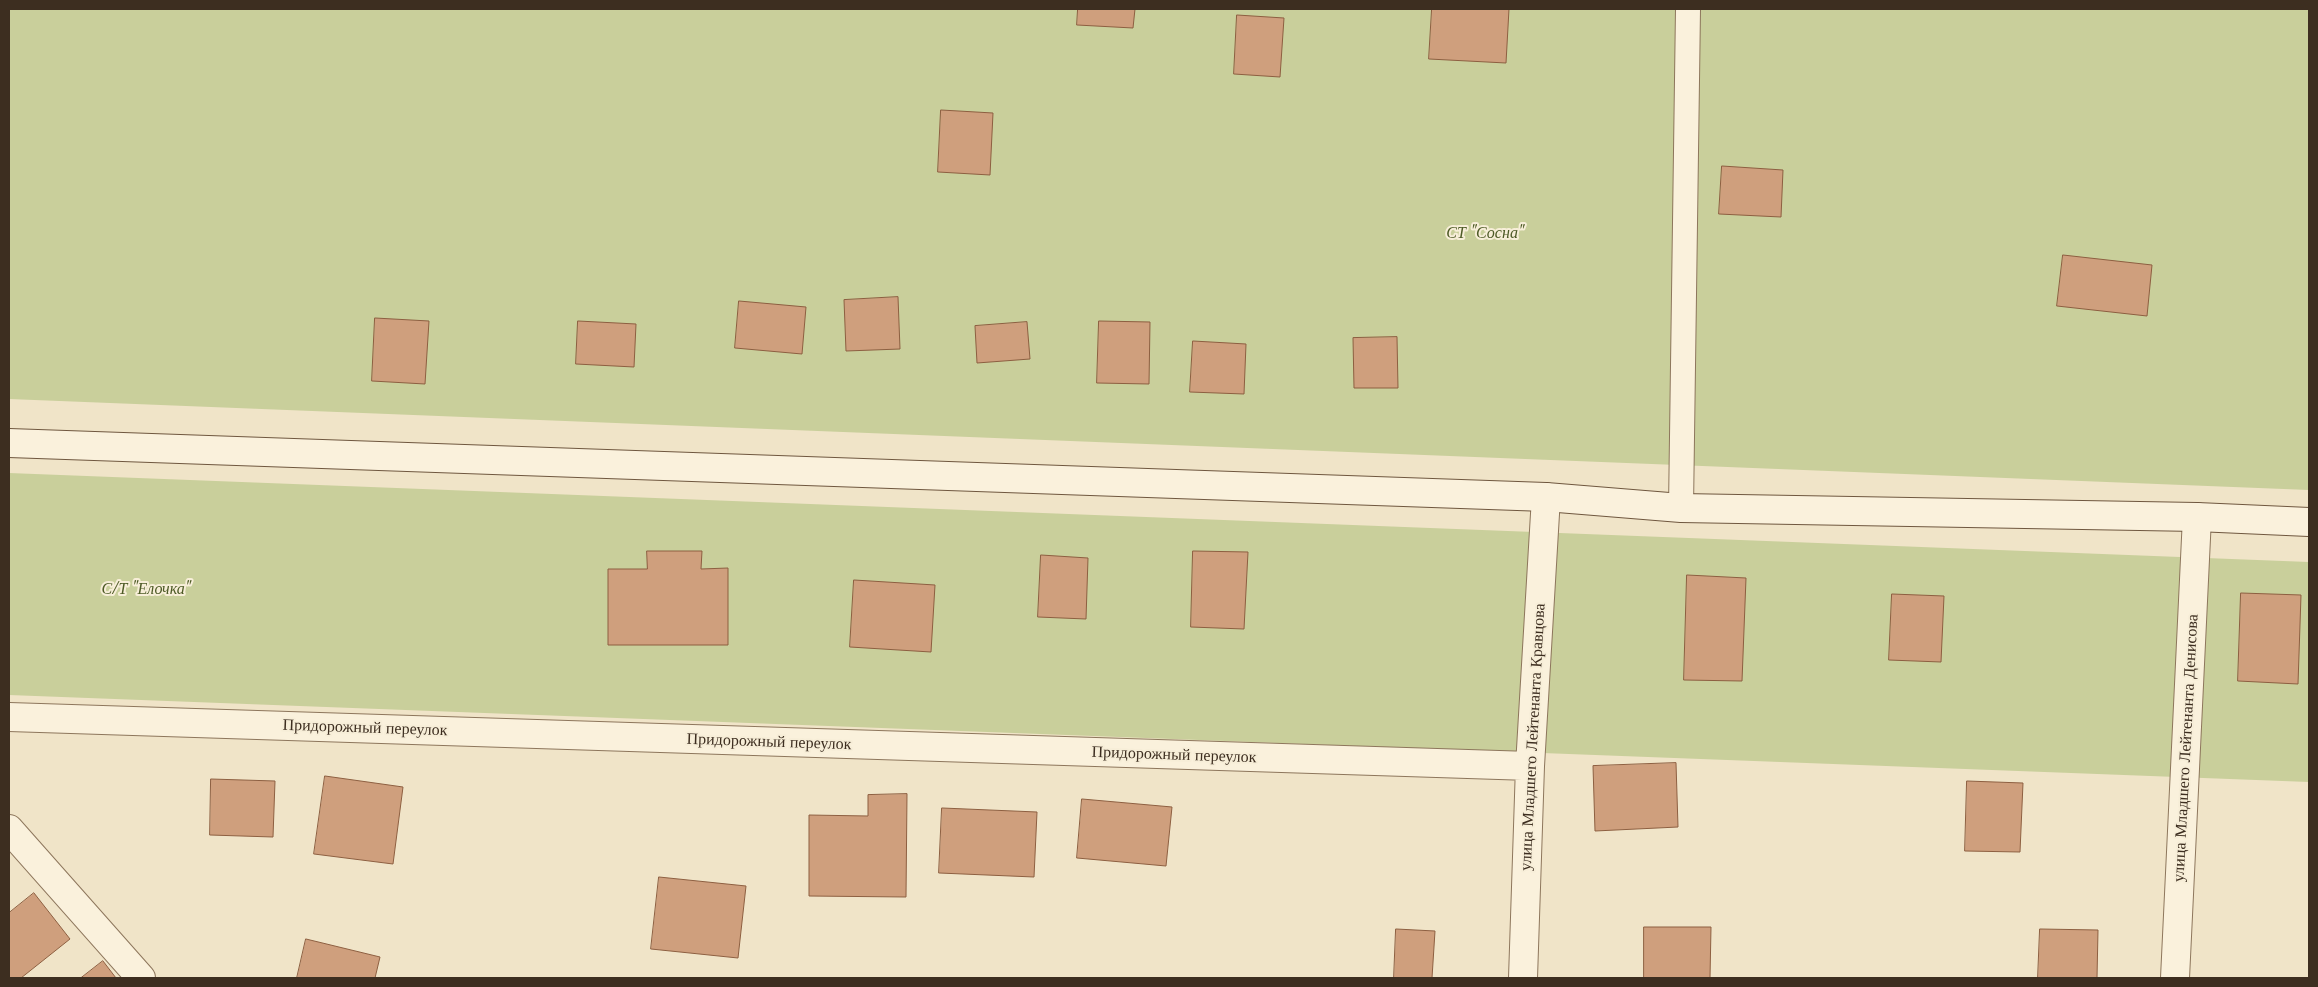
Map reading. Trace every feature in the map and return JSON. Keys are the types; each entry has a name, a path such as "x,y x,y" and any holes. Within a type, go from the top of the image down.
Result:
{"street":[{"path":"9,444 1546,497 1681,508 2197,517 2309,522"},
{"name":"улица Младшего Лейтенанта Кравцова","path":"1523,978 1530,766 1546,497"},
{"name":"улица Младшего Лейтенанта Денисова","path":"2175,978 2197,517"},
{"name":"Придорожный переулок","path":"9,717 1530,766"},
{"path":"9,829 140,978"}],"lane":[{"path":"1681,508 1688,9"}],"green space":[{"name":"СТ \"Сосна\"","path":"9,9 2309,9 2309,490 9,399"},
{"name":"С/Т \"Елочка\"","path":"9,473 2309,562 2309,782 9,695"}],"building":[{"path":"1078,9 1135,9 1133,28 1077,25"},
{"path":"1432,9 1509,9 1506,63 1429,59"},
{"path":"1237,15 1284,18 1280,77 1234,74"},
{"path":"941,110 993,113 990,175 938,172"},
{"path":"1722,166 1783,170 1781,217 1719,214"},
{"path":"2063,255 2152,265 2147,316 2057,306"},
{"path":"898,297 900,349 846,351 844,300"},
{"path":"739,301 806,307 802,354 735,348"},
{"path":"375,318 429,321 425,384 372,381"},
{"path":"578,321 636,324 634,367 576,364"},
{"path":"1099,321 1150,322 1149,384 1097,383"},
{"path":"1027,322 1030,359 977,363 975,326"},
{"path":"1397,337 1398,388 1354,388 1353,338"},
{"path":"1193,341 1246,344 1244,394 1190,392"},
{"path":"647,551 702,551 701,569 728,568 728,645 608,645 608,569 647,569"},
{"path":"1193,551 1248,552 1244,629 1191,627"},
{"path":"1041,555 1088,558 1086,619 1038,617"},
{"path":"1687,575 1746,578 1742,681 1684,680"},
{"path":"854,580 935,585 931,652 850,647"},
{"path":"2241,593 2301,595 2298,684 2238,681"},
{"path":"1892,594 1944,596 1941,662 1889,660"},
{"path":"1676,763 1678,827 1595,831 1593,766"},
{"path":"325,776 403,787 393,864 314,854"},
{"path":"211,779 275,781 273,837 210,835"},
{"path":"1967,781 2023,783 2020,852 1965,851"},
{"path":"907,794 906,897 809,896 809,815 868,816 868,795"},
{"path":"1082,799 1172,807 1166,866 1077,858"},
{"path":"942,808 1037,812 1034,877 939,873"},
{"path":"659,877 746,886 738,958 651,949"},
{"path":"34,893 70,939 21,978 9,978 9,913"},
{"path":"1644,927 1711,927 1710,978 1644,978"},
{"path":"1396,929 1435,931 1432,978 1394,978"},
{"path":"2040,929 2098,930 2097,978 2038,978"},
{"path":"306,939 380,957 375,978 297,978"},
{"path":"103,961 116,978 81,978"}]}
